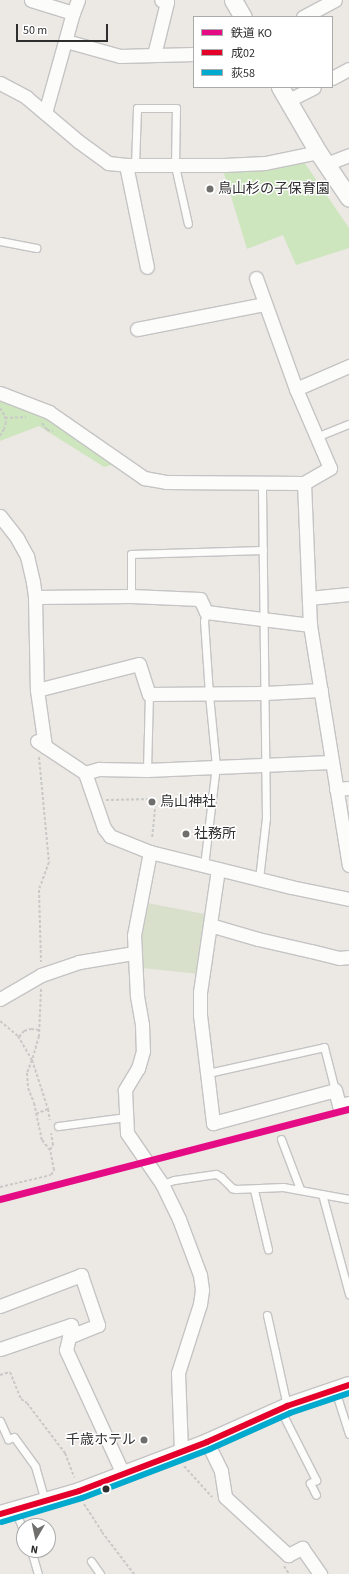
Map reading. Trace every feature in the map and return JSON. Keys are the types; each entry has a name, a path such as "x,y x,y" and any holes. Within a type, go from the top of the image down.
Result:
{"street":[{"path":"31,0 73,13"},
{"path":"45,113 78,0"},
{"path":"154,55 167,2 161,0"},
{"path":"233,0 242,16"},
{"path":"306,16 334,0"},
{"path":"66,41 120,56 193,54"},
{"path":"333,77 349,69"},
{"path":"0,83 26,97 108,163 175,166 265,162 349,155"},
{"path":"310,88 284,94 322,158 349,198"},
{"path":"130,165 147,267"},
{"path":"0,393 49,412 144,478 166,482 262,484 304,483 330,468 296,388 264,304 256,278"},
{"path":"137,329 264,304"},
{"path":"296,388 349,366"},
{"path":"304,483 310,624 331,762 342,788 349,865"},
{"path":"0,516 17,538 27,556 35,597 37,690 41,744 85,773 104,828 110,836 150,852 349,900"},
{"path":"309,598 349,594"},
{"path":"35,597 132,596 200,599 206,612 310,624"},
{"path":"37,690 139,664 149,694 265,694 321,690"},
{"path":"85,773 99,769 147,770 331,762"},
{"path":"150,852 134,934 134,953 143,1051 138,1068 125,1090 126,1117 127,1132 134,1146 162,1184 179,1219 197,1268 202,1290 200,1304 178,1374 181,1452"},
{"path":"218,869 200,992 200,1015 213,1122 335,1090 339,1105 349,1103"},
{"path":"210,925 258,939 339,958 349,957"},
{"path":"0,999 41,975 79,962 134,953"},
{"path":"0,1306 81,1275 98,1325 69,1337 66,1350 123,1474"},
{"path":"0,1349 71,1325 74,1335"},
{"path":"7,1512 79,1491 207,1442 283,1407 342,1388"},
{"path":"207,1442 221,1471 225,1497 288,1555 302,1548 320,1574"}],"lane":[{"path":"130,165 137,108 176,108 175,166 188,224"},
{"path":"0,242 36,248"},
{"path":"316,437 349,424"},
{"path":"258,879 266,818 262,484"},
{"path":"132,596 131,554 263,550"},
{"path":"204,866 216,766 204,621 206,612"},
{"path":"147,770 149,694"},
{"path":"208,1073 324,1047 335,1090"},
{"path":"58,1126 126,1117"},
{"path":"281,1139 300,1189"},
{"path":"162,1184 174,1180 216,1174 221,1176 232,1188 254,1190 283,1187 349,1199"},
{"path":"254,1190 268,1249"},
{"path":"322,1194 349,1294"},
{"path":"267,1316 283,1407 316,1480 310,1483 316,1495"},
{"path":"342,1388 349,1434"},
{"path":"0,1421 8,1439 14,1437 35,1466 45,1501"},
{"path":"7,1512 16,1523"},
{"path":"33,1558 38,1574"},
{"path":"91,1561 100,1574"}],"path":[{"path":"0,408 5,416 6,422 0,436"},
{"path":"0,1187 51,1175 54,1170 50,1150 42,1140 28,1088 27,1073 32,1060 39,1030 41,975 39,890 49,862 41,744"},
{"path":"94,800 156,799 150,852"},
{"path":"0,1021 19,1037 32,1060 48,1110 50,1124"},
{"path":"19,1037 24,1031 31,1029 39,1030"},
{"path":"36,1114 48,1110"},
{"path":"50,1150 53,1145 51,1131"},
{"path":"0,1375 10,1372 21,1399 27,1403 66,1453 81,1500 102,1532 134,1574"}],"green space":[{"path":"302,159 349,228 349,248 296,265 283,235 247,249 223,170"},
{"path":"0,399 48,418 116,464 104,467 39,426 0,441"},
{"path":"147,903 210,915 200,974 142,968 140,946"}],"rail line":[{"name":"KO","path":"0,1199 349,1109"}],"transit line":[{"name":"成02","path":"0,1514 79,1491 207,1442 287,1406 349,1385"},
{"name":"荻58","path":"2,1522 82,1498 210,1449 290,1413 349,1393"}],"place":[{"name":"鳥山杉の子保育園","path":"210,189"},
{"name":"烏山神社","path":"152,802"},
{"name":"社務所","path":"186,834"},
{"name":"千歳ホテル","path":"144,1440"}]}
